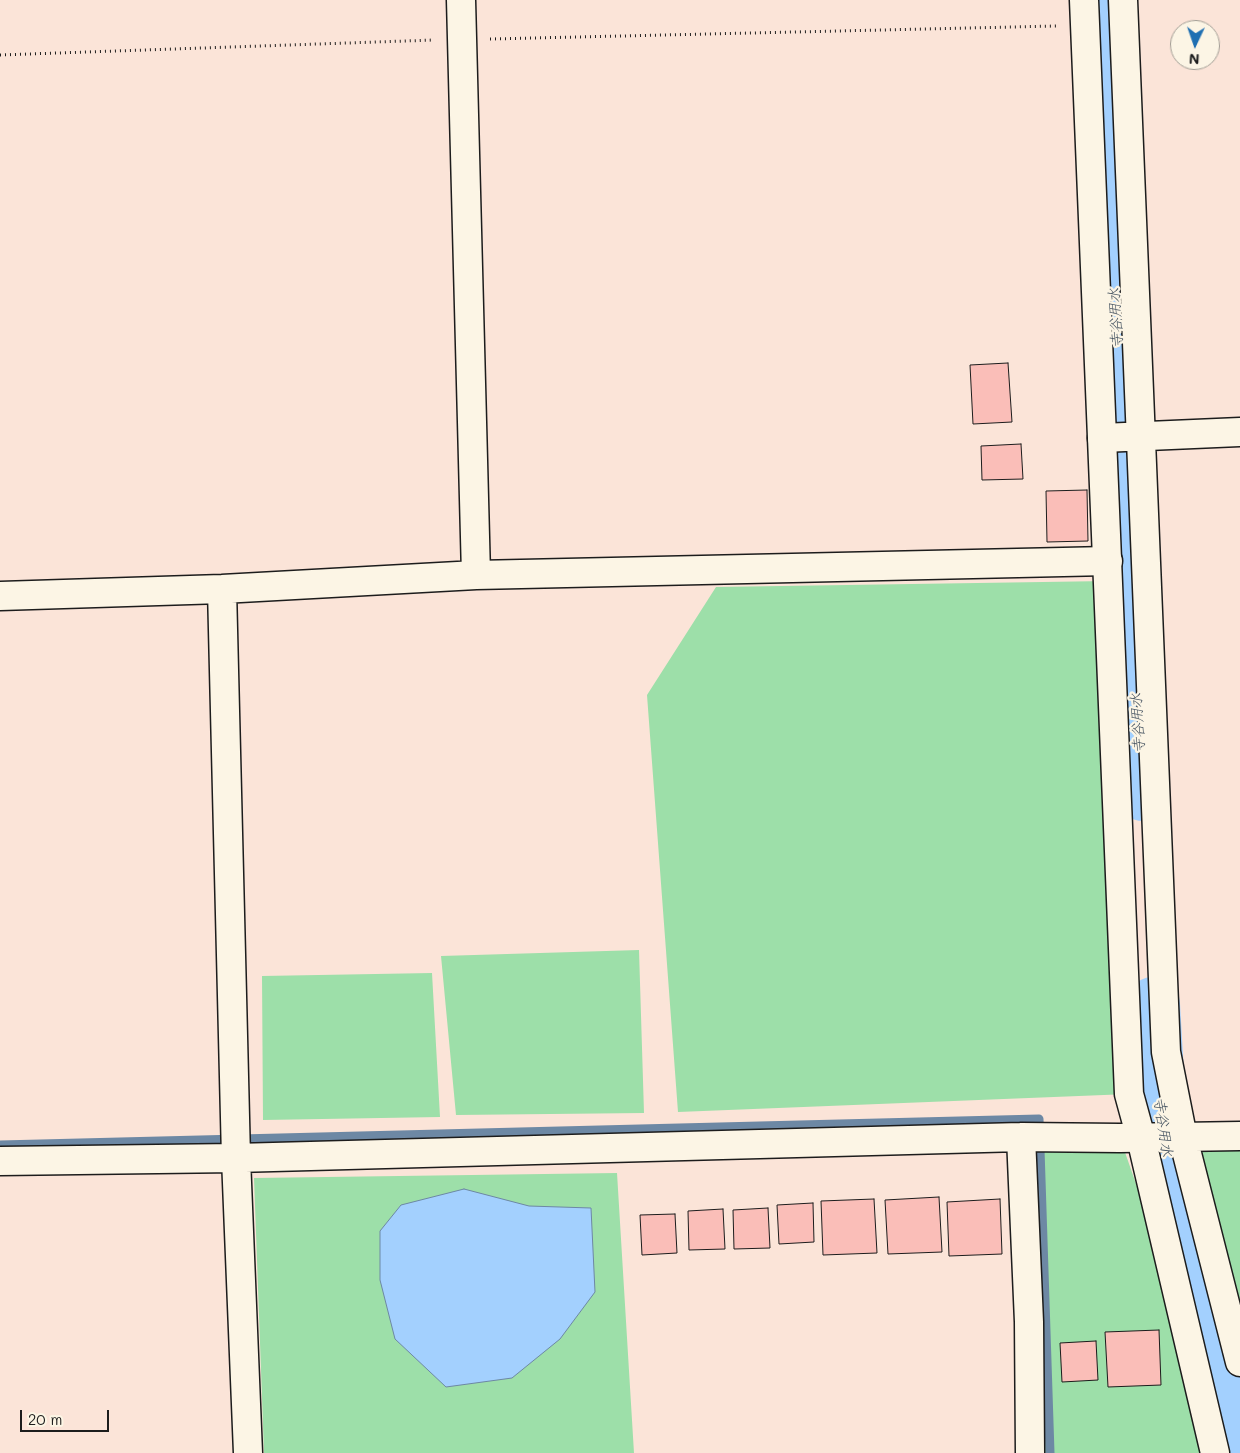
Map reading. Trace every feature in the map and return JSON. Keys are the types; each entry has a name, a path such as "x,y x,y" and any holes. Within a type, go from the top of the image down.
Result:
{"street":[{"path":"461,0 476,575"},
{"path":"1123,0 1166,1052 1162,1138 1215,1453"},
{"path":"1084,13 1129,1094 1162,1138 1240,1362"},
{"path":"1103,438 1240,432"},
{"path":"0,596 222,590 476,575 1108,561"},
{"path":"222,590 236,1158 248,1453"},
{"path":"0,1161 236,1158 1031,1137 1162,1138 1240,1136"},
{"path":"1030,1453 1031,1137"}],"path":[{"path":"0,55 462,39 1084,13"}],"green space":[{"path":"1108,581 1129,1094 678,1112 647,695 716,587"},
{"path":"639,950 644,1113 456,1115 441,956"},
{"path":"432,973 440,1117 263,1120 262,976"},
{"path":"1240,1136 1240,1335 1197,1137"},
{"path":"1021,1137 1120,1138 1185,1324 1215,1453 1032,1453"},
{"path":"617,1173 634,1453 264,1453 254,1178"}],"water":[{"path":"464,1189 529,1206 591,1208 595,1292 560,1339 512,1378 446,1387 395,1339 380,1280 380,1231 401,1205"}],"building":[{"path":"1008,363 1012,422 973,424 970,365"},
{"path":"1021,444 1023,479 982,480 981,446"},
{"path":"1087,490 1088,541 1047,542 1046,491"},
{"path":"939,1197 942,1252 888,1254 885,1200"},
{"path":"874,1199 877,1253 823,1255 821,1201"},
{"path":"1000,1199 1002,1254 949,1256 947,1202"},
{"path":"813,1203 814,1242 779,1244 777,1205"},
{"path":"768,1208 770,1248 734,1249 733,1210"},
{"path":"723,1209 725,1249 689,1250 688,1211"},
{"path":"675,1214 677,1253 642,1255 640,1215"},
{"path":"1159,1330 1161,1385 1108,1387 1105,1332"},
{"path":"1096,1341 1098,1380 1062,1382 1060,1343"}],"waterway":[{"name":"寺谷用水","path":"1099,0 1143,794"},
{"name":"寺谷用水","path":"1153,1004 1159,1109 1174,1193 1240,1436"},
{"path":"0,1145 1039,1119 1050,1453"}]}
